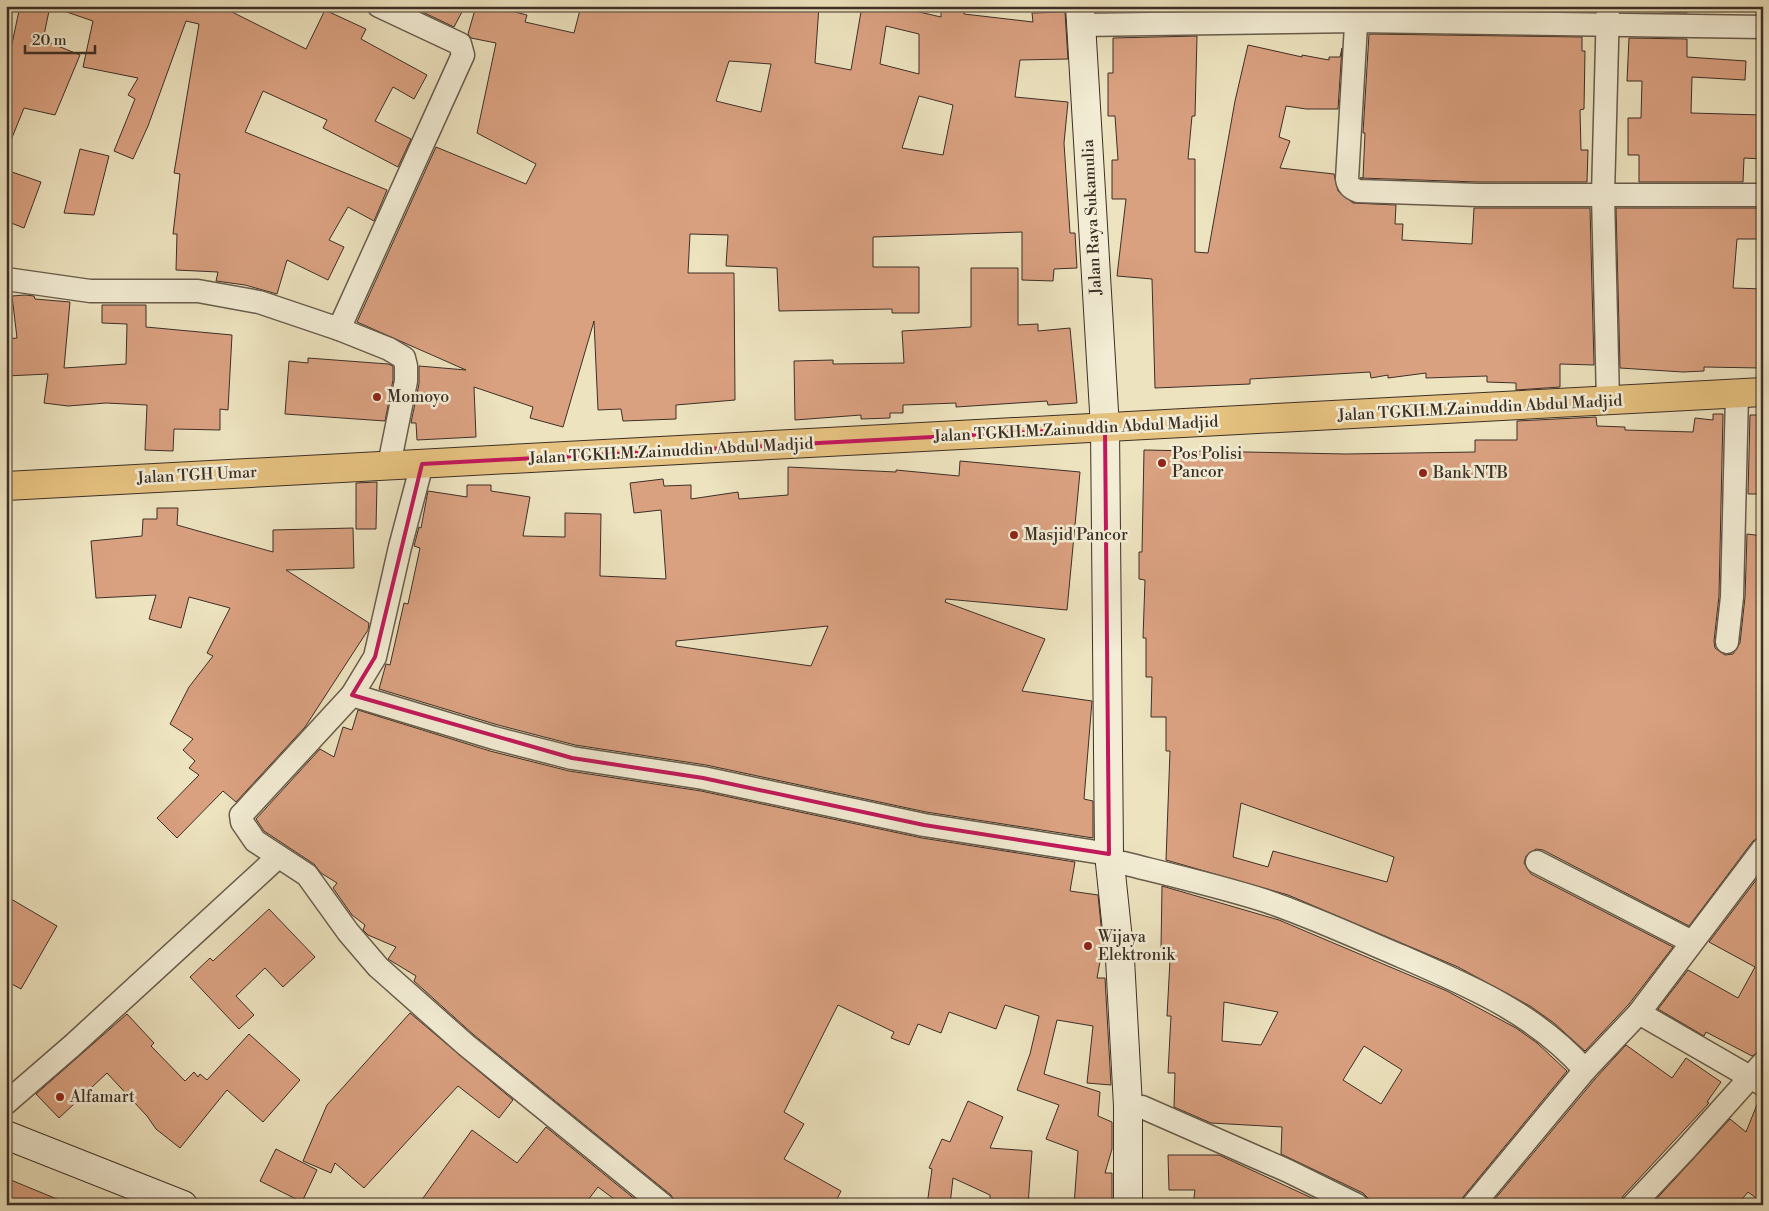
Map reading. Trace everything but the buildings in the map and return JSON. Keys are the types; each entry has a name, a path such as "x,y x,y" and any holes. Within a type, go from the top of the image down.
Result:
{"main road":[{"name":"Jalan Raya Sukamulia","path":"1080,16 1105,428 1123,511 1116,858 1127,958"},
{"name":"Jalan TGKH.M.Zainuddin Abdul Madjid","path":"389,465 1750,393"},
{"name":"Jalan TGH Umar","path":"6,486 389,465"},
{"path":"1127,958 1142,1107 1143,1205"},
{"path":"1127,958 1128,1205"},
{"path":"6,1135 163,1202"}],"street":[{"path":"339,329 463,55 460,44 379,6"},
{"path":"1356,14 1347,179 1348,185 1358,191 1468,194 1763,195"},
{"path":"1608,15 1603,195 1608,401"},
{"path":"1080,16 1608,15 1763,27"},
{"path":"6,279 90,291 198,291 259,302 339,329 389,350 399,355 405,362 406,381 389,465"},
{"path":"1727,642 1750,393"},
{"path":"422,464 400,547 375,658 352,695 242,815 244,829 255,841 307,875 348,932 378,967 418,1004 663,1205"},
{"path":"352,695 475,733 572,758 704,778 924,825 1116,858 1265,901 1332,927 1480,990 1522,1015 1549,1035 1585,1070"},
{"path":"1473,1205 1585,1070 1640,1012 1763,849"},
{"path":"6,1103 73,1045 278,857"},
{"path":"1537,862 1692,942"},
{"path":"1633,1205 1758,1075 1640,1012"},
{"path":"1142,1107 1288,1171 1357,1205"}],"highlighted area":[{"path":"1105,428 1109,854 924,825 703,778 572,758 352,695 375,657 422,464"}],"place":[{"name":"Momoyo","path":"377,397"},
{"name":"Pos Polisi Pancor","path":"1162,463"},
{"name":"Bank NTB","path":"1423,473"},
{"name":"Masjid Pancor","path":"1014,535"},
{"name":"Wijaya Elektronik","path":"1088,946"},
{"name":"Alfamart","path":"60,1097"}]}
